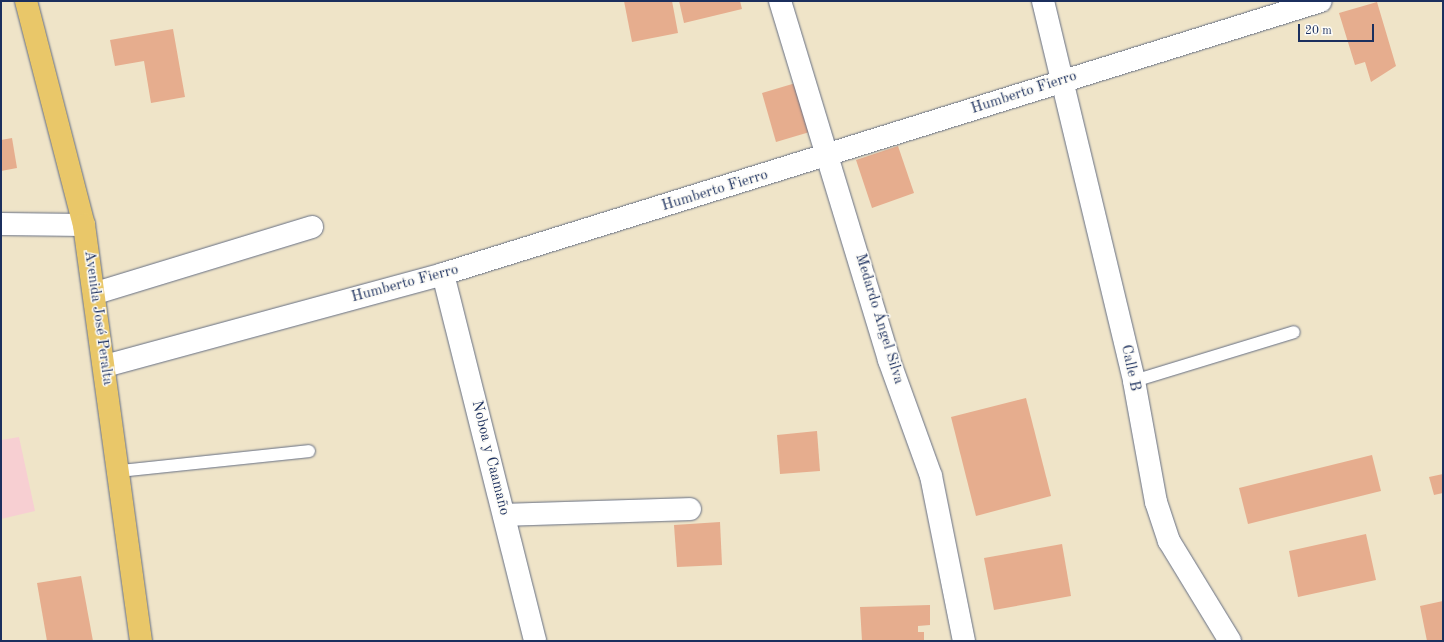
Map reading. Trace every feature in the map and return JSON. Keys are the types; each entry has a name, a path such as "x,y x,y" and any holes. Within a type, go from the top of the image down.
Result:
{"highway":[{"name":"Avenida José Peralta","path":"26,1 84,225 96,293 120,471 140,641"}],"street":[{"name":"Medardo Ángel Silva","path":"780,1 830,155 890,360 931,476 964,641"},
{"name":"Calle B","path":"1043,1 1064,80 1134,380 1156,502 1169,541 1230,641"},
{"name":"Humberto Fierro","path":"105,366 443,274 830,155 1064,80 1321,1"},
{"path":"1,224 84,225"},
{"path":"96,293 312,227"},
{"name":"Noboa y Caamaño","path":"443,274 504,515 534,641"},
{"path":"504,515 690,509"}],"lane":[{"path":"1134,380 1294,332"},
{"path":"120,471 309,451"}],"shaded area":[{"path":"19,437 35,511 1,519 1,440"}],"building":[{"path":"624,1 672,1 678,33 632,42"},
{"path":"679,1 740,1 742,9 684,23"},
{"path":"1377,2 1396,66 1371,82 1365,62 1355,65 1339,13"},
{"path":"173,29 185,97 151,103 144,61 115,66 110,40"},
{"path":"799,82 813,131 776,142 762,93"},
{"path":"12,138 17,168 1,171 1,140"},
{"path":"898,146 914,193 872,208 856,160"},
{"path":"1026,398 1051,496 976,516 951,417"},
{"path":"817,431 820,471 780,474 777,435"},
{"path":"1372,455 1381,491 1248,524 1239,488"},
{"path":"1443,474 1443,493 1434,495 1429,477"},
{"path":"720,522 722,565 677,567 674,525"},
{"path":"1366,534 1376,580 1298,597 1289,551"},
{"path":"1062,544 1071,596 994,610 984,558"},
{"path":"81,576 93,641 47,641 37,583"},
{"path":"1443,601 1443,641 1427,641 1420,606"},
{"path":"930,605 930,625 918,626 918,632 924,632 924,641 862,641 860,607"}]}
